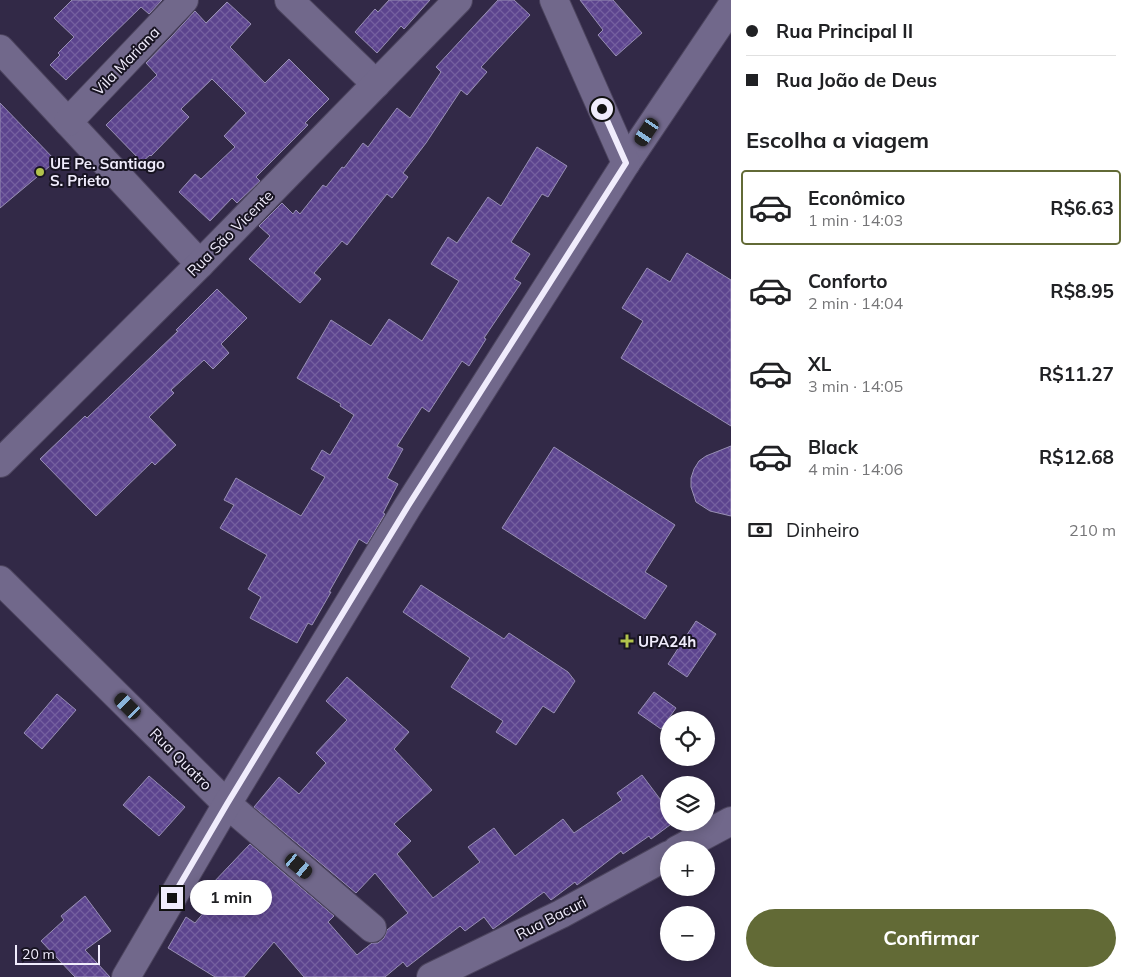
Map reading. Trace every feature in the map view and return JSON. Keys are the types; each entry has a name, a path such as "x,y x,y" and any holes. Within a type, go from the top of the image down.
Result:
{"street":[{"name":"Vila Mariana","path":"68,122 184,0"},
{"path":"289,0 376,84"},
{"name":"Rua São Vicente","path":"0,463 200,264 458,0"},
{"path":"554,0 626,163"},
{"path":"126,977 227,804 408,506 626,163 731,7"},
{"path":"0,49 200,264"},
{"name":"Rua Quatro","path":"0,580 227,804 372,928"},
{"path":"694,841 731,821"},
{"name":"Rua Bacuri","path":"430,977 561,914 660,860"}],"building":[{"path":"72,0 162,0 149,14 141,7 66,80 50,65 60,55 58,53 74,37 54,18"},
{"path":"389,0 430,0 404,29 401,26 377,53 355,32 375,9 378,12"},
{"path":"498,0 514,0 530,15 481,67 487,72 467,95 461,90 426,143 403,173 408,177 392,198 387,194 347,245 342,241 314,273 321,279 300,303 249,259 270,236 259,226 282,203 293,214 296,210 300,214 323,185 326,187 342,167 344,168 363,143 368,147 397,108 410,118 441,72 436,67"},
{"path":"580,0 613,0 642,33 616,56 598,35 603,30"},
{"path":"227,2 251,24 230,47 265,83 289,59 329,99 305,123 308,125 256,177 260,181 237,203 232,198 210,221 179,192 195,174 201,179 235,147 224,136 246,113 212,79 181,109 189,117 151,156 142,162 106,125 157,75 146,63 195,11 206,23"},
{"path":"0,103 56,161 0,208"},
{"path":"537,147 567,166 548,197 542,194 511,242 530,254 514,279 521,283 484,338 486,339 469,366 462,361 429,412 422,407 397,446 403,449 387,478 398,484 383,513 385,514 367,544 359,539 312,625 308,623 297,643 250,618 261,597 248,589 267,555 220,528 234,505 224,500 236,478 301,516 325,477 311,469 322,450 330,455 354,415 340,406 341,404 297,378 331,320 371,346 389,319 422,341 459,281 431,264 448,237 457,243 488,197 501,206"},
{"path":"687,253 731,280 731,426 621,358 643,321 622,308 647,268 670,282"},
{"path":"217,289 247,318 221,344 229,353 213,369 204,360 171,390 174,393 149,417 176,445 155,465 152,462 96,516 40,459 85,416 87,418 178,331 176,330"},
{"path":"731,446 731,516 710,511 696,502 691,487 691,478 699,461 706,456"},
{"path":"554,447 675,525 645,572 667,586 645,619 502,528"},
{"path":"421,585 504,639 509,633 568,672 575,681 554,713 543,706 516,745 496,732 503,721 451,687 470,658 403,612"},
{"path":"696,621 716,634 687,677 668,664"},
{"path":"347,677 409,732 394,749 432,790 394,824 411,841 397,854 433,898 480,862 468,847 494,828 515,856 563,819 574,833 622,800 617,793 642,775 660,799 660,831 662,831 651,839 649,836 623,854 621,851 577,885 575,882 551,900 544,892 493,929 484,917 465,931 460,926 407,967 403,962 385,977 304,977 274,942 244,977 215,977 168,948 186,917 195,923 220,893 211,885 250,844 334,916 328,922 357,955 372,943 378,943 384,938 387,930 408,913 375,873 356,893 254,807 279,777 299,794 326,763 316,753 347,720 326,701"},
{"path":"654,692 676,708 674,711 660,711 660,728 638,713"},
{"path":"57,694 76,710 42,749 24,733"},
{"path":"149,776 185,807 159,836 123,805"},
{"path":"85,896 111,931 85,950 110,977 75,977 41,941 64,920 61,916"}],"place":[{"name":"UE Pe. Santiago S. Prieto","path":"40,172"},
{"name":"UPA24h","path":"627,641"}],"route":[{"path":"172,898 408,506 626,163 602,109"}]}
